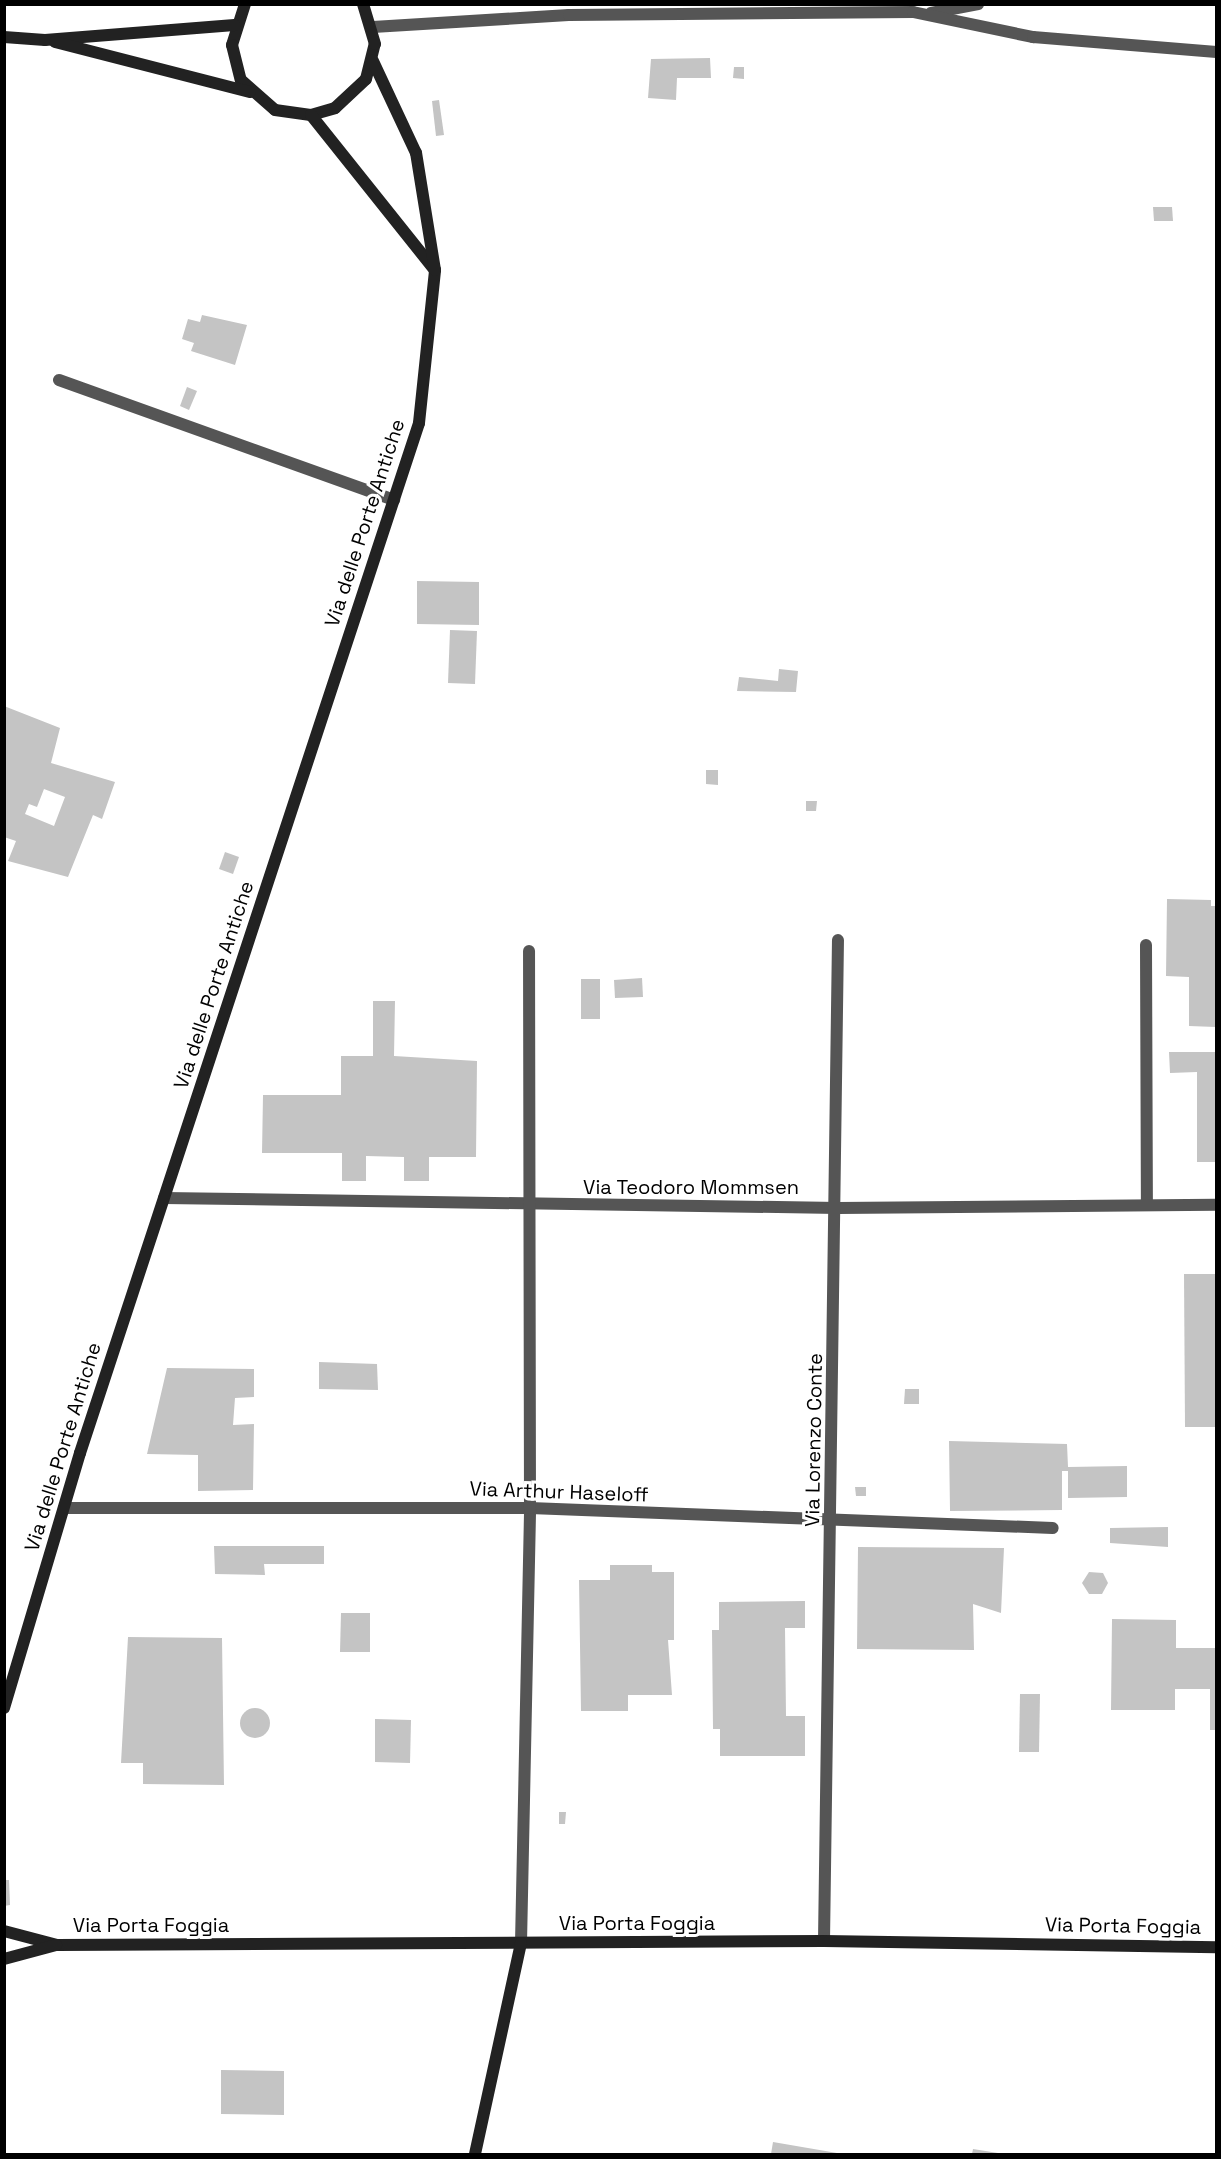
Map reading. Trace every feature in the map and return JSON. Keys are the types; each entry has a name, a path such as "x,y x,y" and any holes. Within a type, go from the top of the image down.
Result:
{"main road":[{"path":"244,4 234,25 235,66 250,92"},
{"path":"45,40 250,92 275,110 311,115 354,94 373,61 373,27 363,4"},
{"path":"4,37 45,40 234,25"},
{"name":"Via delle Porte Antiche","path":"4,1708 64,1508 164,1198 419,423 435,270 416,153 373,61"},
{"path":"311,115 435,270"},
{"path":"4,1931 57,1945"},
{"name":"Via Porta Foggia","path":"57,1945 824,1941 1216,1947"},
{"path":"475,2154 521,1943"},
{"path":"4,1959 57,1945"}],"street":[{"path":"373,27 569,15 924,14 978,4"},
{"path":"924,14 1034,37 1216,52"},
{"path":"59,380 394,500"},
{"name":"Via Lorenzo Conte","path":"824,1941 838,1208 838,940"},
{"path":"1146,945 1147,1205"},
{"path":"521,1943 530,1508 529,951"},
{"name":"Via Teodoro Mommsen","path":"164,1198 838,1208 1216,1205"},
{"name":"Via Arthur Haseloff","path":"64,1508 530,1508 832,1522 1053,1528"}],"building":[{"path":"710,58 711,78 677,78 676,100 648,98 651,59"},
{"path":"734,67 744,67 744,79 733,78"},
{"path":"439,100 444,135 436,136 432,101"},
{"path":"1153,207 1172,207 1173,221 1154,221"},
{"path":"202,315 247,325 235,365 191,351 194,343 182,339 188,319 200,322"},
{"path":"187,387 197,391 189,410 180,406"},
{"path":"417,581 479,582 479,625 417,624"},
{"path":"450,630 477,631 475,684 448,683"},
{"path":"779,669 798,671 796,692 737,691 739,677 778,681"},
{"path":"4,706 60,728 51,763 115,782 102,819 93,815 68,877 8,861 16,841 4,837","holes":["44,789 65,797 54,826 25,814 29,804 37,807"]},
{"path":"706,770 718,770 718,785 706,784"},
{"path":"806,801 817,801 816,811 806,811"},
{"path":"225,852 239,857 233,874 219,869"},
{"path":"1167,899 1211,900 1211,906 1216,906 1216,1027 1189,1026 1189,977 1166,976"},
{"path":"642,978 643,997 615,998 614,980"},
{"path":"581,979 600,979 600,1019 581,1019"},
{"path":"373,1001 395,1001 394,1056 477,1061 476,1157 429,1157 429,1181 404,1181 404,1157 366,1156 366,1181 342,1181 342,1153 262,1153 263,1095 341,1095 341,1056 373,1056"},
{"path":"1169,1052 1216,1052 1216,1162 1197,1162 1197,1072 1170,1073"},
{"path":"1184,1274 1216,1274 1216,1427 1185,1427"},
{"path":"319,1362 377,1364 378,1390 319,1389"},
{"path":"167,1368 254,1369 254,1397 235,1398 233,1425 254,1424 253,1490 198,1491 198,1455 147,1454"},
{"path":"905,1389 919,1389 919,1404 904,1404"},
{"path":"949,1441 1067,1444 1068,1467 1127,1466 1127,1497 1068,1498 1068,1471 1062,1471 1062,1510 950,1511"},
{"path":"855,1487 866,1487 866,1496 856,1496"},
{"path":"1168,1527 1168,1547 1110,1543 1110,1528"},
{"path":"214,1546 324,1546 324,1564 264,1564 265,1575 215,1574"},
{"path":"858,1547 1004,1548 1001,1613 973,1604 974,1650 857,1649"},
{"path":"610,1565 652,1565 652,1572 674,1572 674,1640 668,1640 672,1695 628,1695 628,1711 581,1711 579,1580 610,1580"},
{"path":"1089,1572 1103,1573 1108,1583 1102,1594 1089,1594 1082,1583"},
{"path":"805,1601 805,1628 785,1628 786,1716 805,1716 805,1756 720,1756 720,1729 713,1729 712,1630 719,1630 719,1602"},
{"path":"341,1613 370,1613 370,1652 340,1652"},
{"path":"1112,1619 1176,1620 1176,1648 1216,1648 1216,1730 1210,1730 1210,1689 1175,1689 1175,1710 1111,1710"},
{"path":"128,1637 222,1638 224,1785 143,1784 143,1763 121,1763"},
{"path":"1020,1694 1040,1694 1039,1752 1019,1752"},
{"path":"255,1708 265,1713 270,1723 265,1733 255,1738 245,1733 240,1723 245,1713"},
{"path":"375,1719 411,1720 410,1763 375,1762"},
{"path":"559,1812 566,1812 565,1824 559,1824"},
{"path":"4,1880 9,1880 10,1905 4,1906"},
{"path":"221,2070 284,2071 284,2115 221,2114"},
{"path":"773,2142 837,2153 771,2154"},
{"path":"973,2149 998,2153 972,2154"}]}
